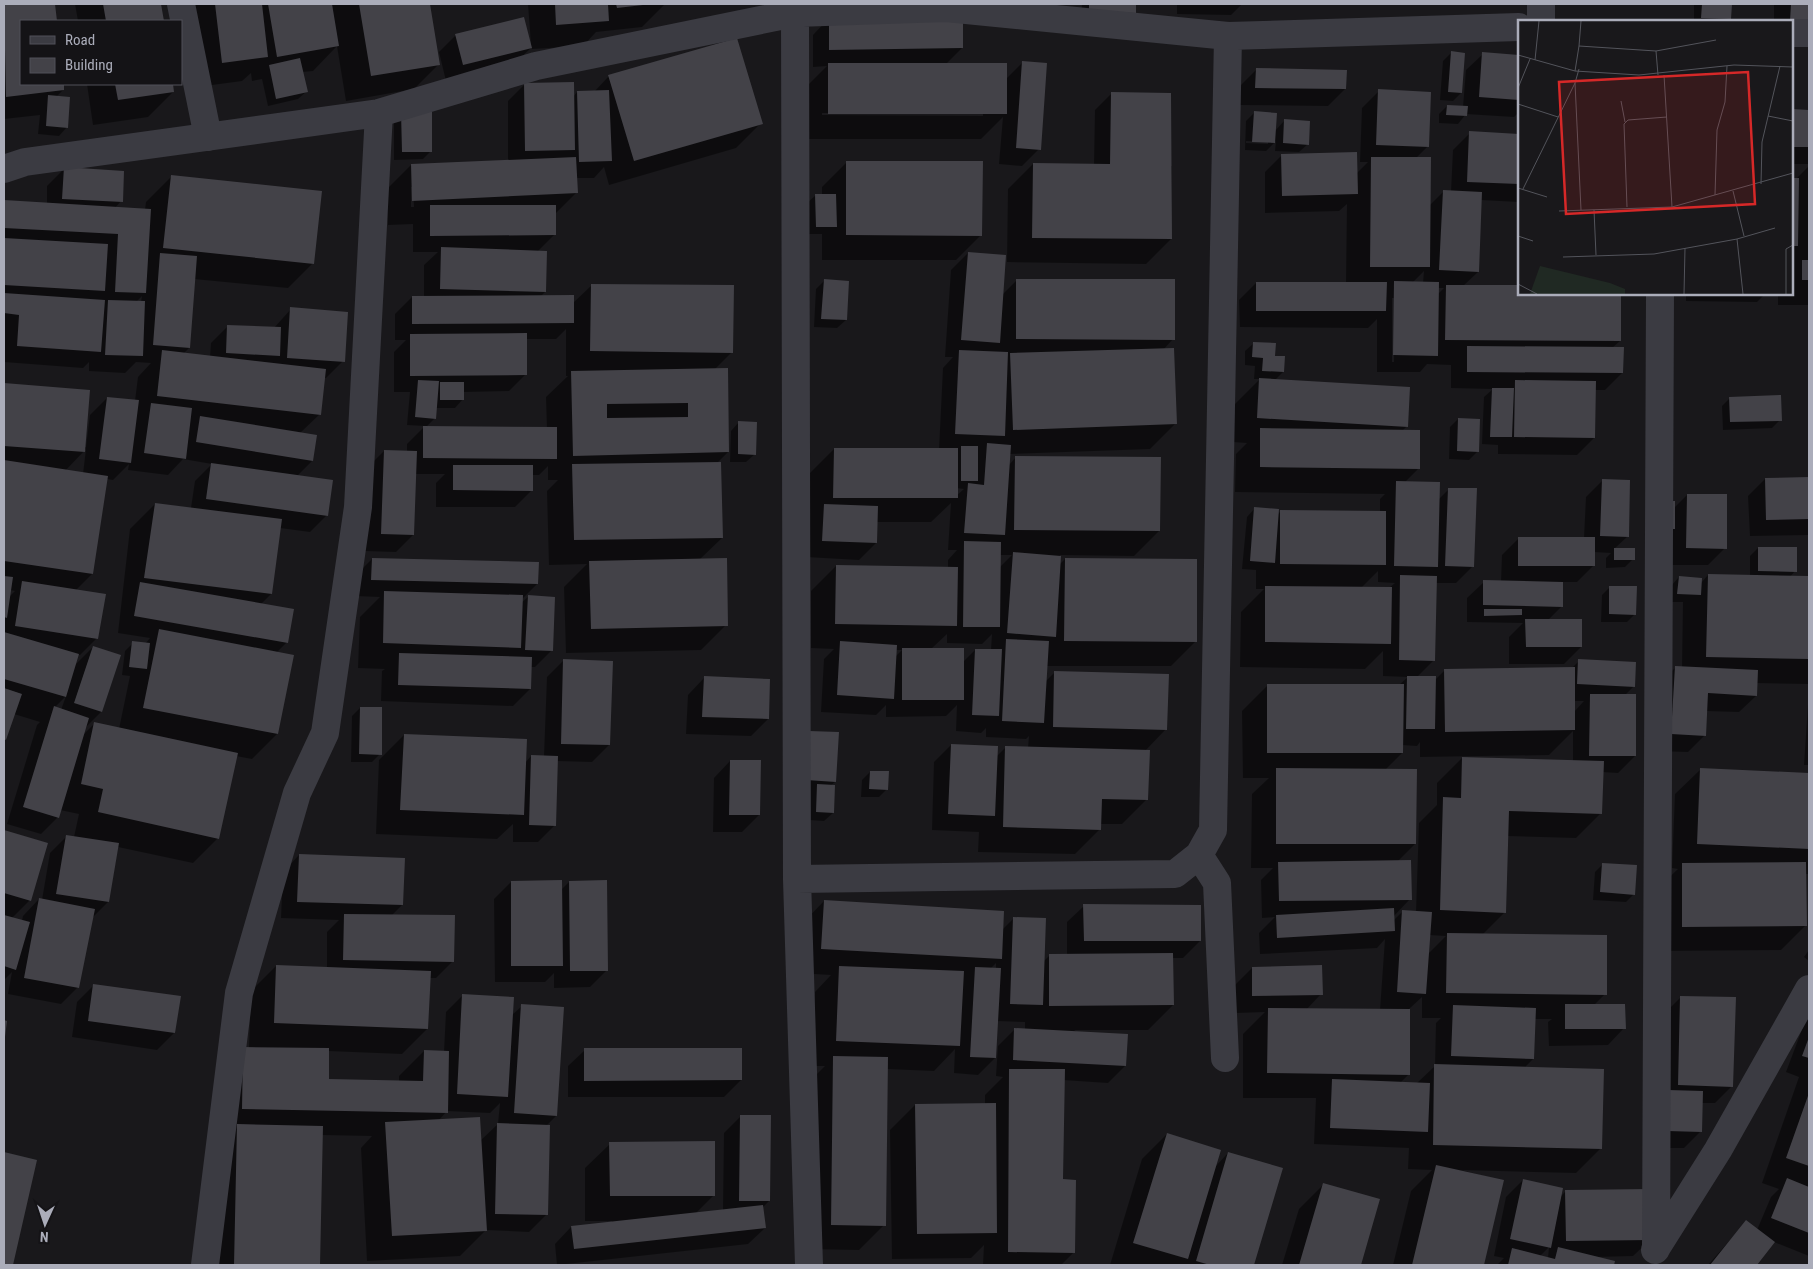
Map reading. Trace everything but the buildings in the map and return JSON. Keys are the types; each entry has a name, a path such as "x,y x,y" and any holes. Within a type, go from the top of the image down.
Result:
{"street":[{"path":"181,4 208,137"},
{"path":"1541,4 1541,20"},
{"path":"4,169 25,162 379,113 536,66 795,13 946,8 1228,36 1518,27"},
{"path":"795,13 796,879 808,1265"},
{"path":"1793,33 1809,33"},
{"path":"796,879 1175,874 1199,855 1213,830 1228,36"},
{"path":"205,1265 239,994 297,793 324,733 326,723 358,507 379,113"},
{"path":"1653,1257 1660,295"},
{"path":"1199,855 1217,883 1226,1058"},
{"path":"1653,1257 1718,1150 1809,989"}]}
